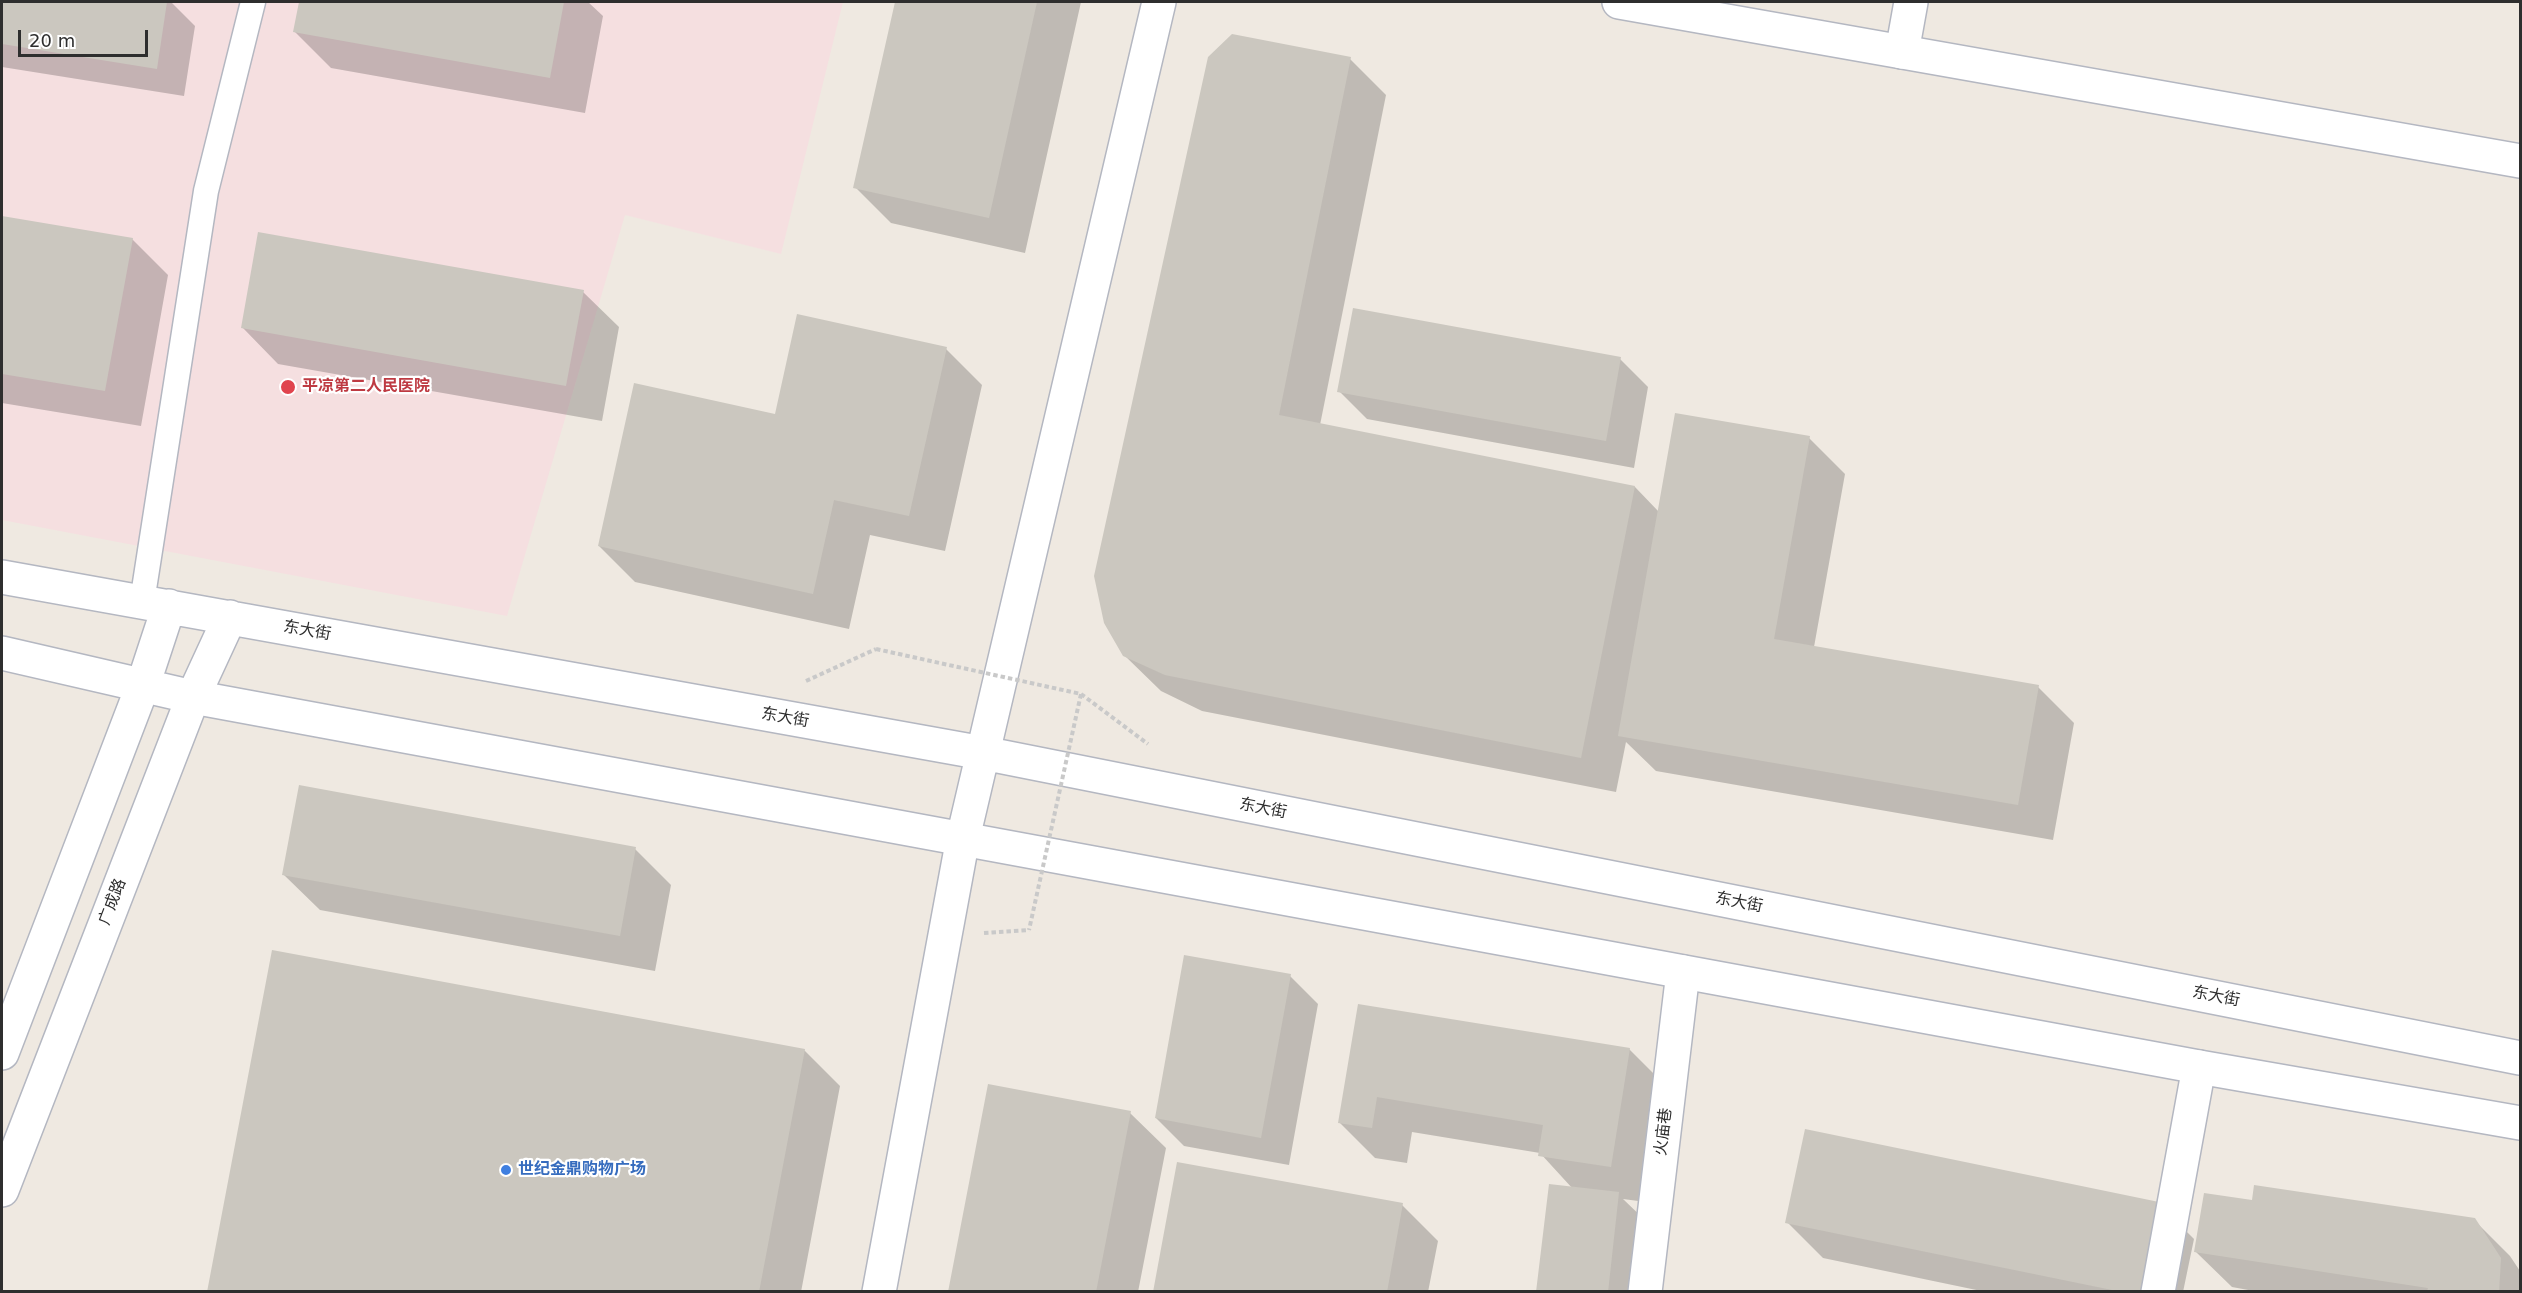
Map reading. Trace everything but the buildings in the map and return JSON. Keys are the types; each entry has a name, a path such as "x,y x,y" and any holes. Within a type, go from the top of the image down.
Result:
{"main road":[{"path":"879,1292 963,838 1159,2"},
{"path":"1619,2 2520,161"},
{"path":"1902,52 1911,2"},
{"name":"东大街","path":"2,577 983,753 2520,1058"},
{"path":"2,1053 143,685 155,604"},
{"name":"广成路","path":"2,1190 193,697 230,617"},
{"path":"2,653 193,697 2199,1067 2520,1124"},
{"name":"火庙巷","path":"1645,1292 1683,972"},
{"path":"2158,1292 2199,1067"}],"lane":[{"path":"155,604 206,191 253,2"}],"path":[{"path":"876,649 1081,694 1029,930"}],"shaded area":[{"name":"平凉第二人民医院","path":"2,2 843,2 781,254 625,215 507,616 2,520"}],"place":[{"name":"平凉第二人民医院","path":"288,387"},
{"name":"世纪金鼎购物广场","path":"506,1170"}]}
